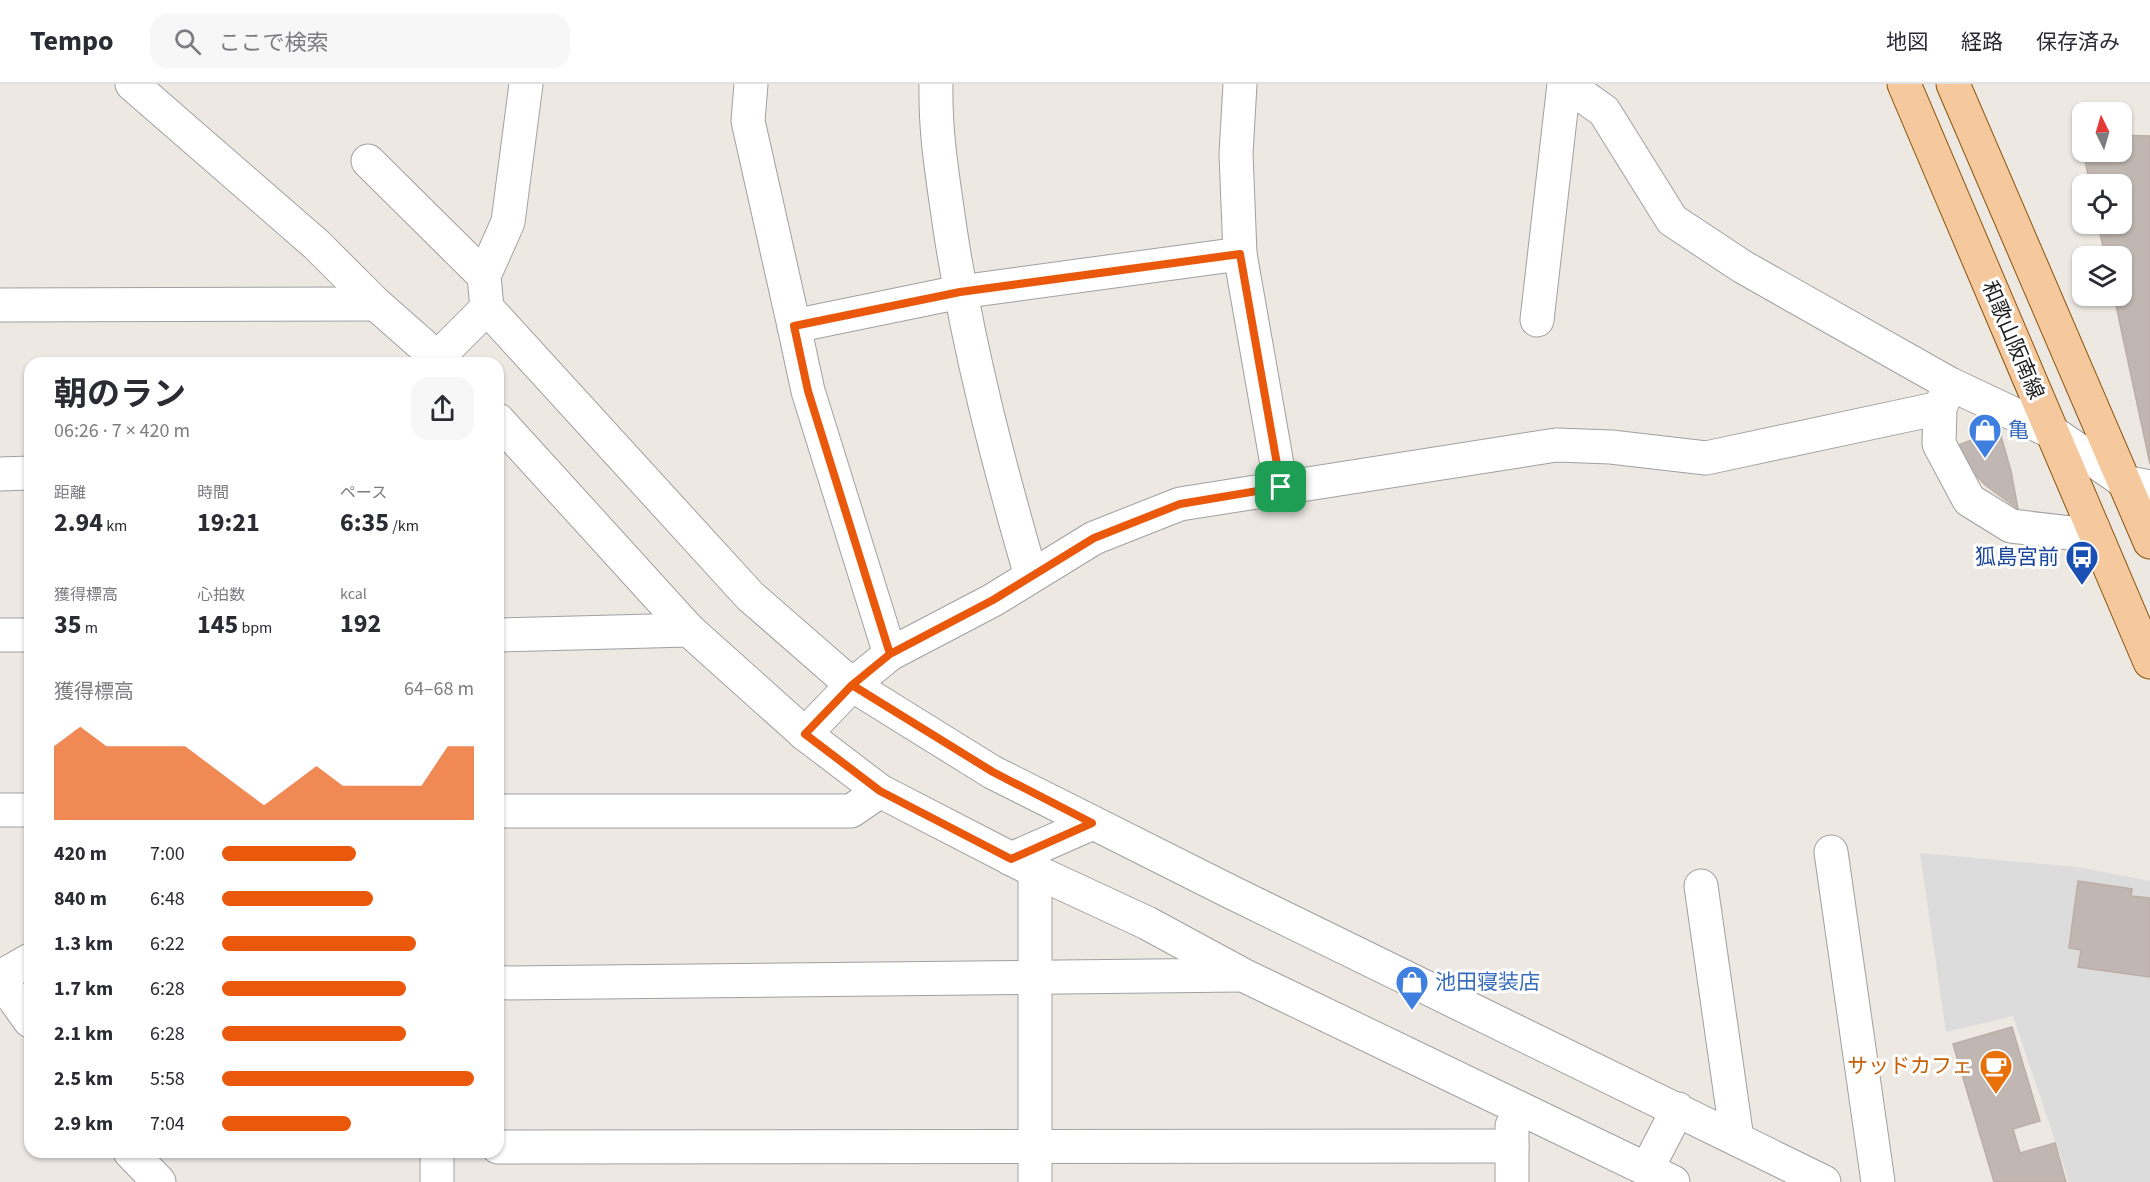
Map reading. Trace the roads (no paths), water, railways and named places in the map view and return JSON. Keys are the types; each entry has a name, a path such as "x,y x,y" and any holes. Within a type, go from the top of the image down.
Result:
{"main road":[{"name":"和歌山阪南線","path":"1904,84 2150,662"},
{"path":"1953,84 2137,484 2150,542"}],"street":[{"path":"132,84 317,245 376,304 436,357"},
{"path":"443,357 486,292 508,222 526,84"},
{"path":"751,84 748,121 808,391 890,654"},
{"path":"936,84 935,131 960,292 991,436 1031,576"},
{"path":"1240,84 1236,153 1240,254 1281,487"},
{"path":"1537,320 1565,84 1604,111 1672,220 1945,396 2052,432 2137,484"},
{"path":"368,161 486,292 750,596 852,685 993,772 1092,823 1824,1182"},
{"path":"794,326 960,292 1240,254"},
{"path":"0,305 376,304"},
{"path":"805,734 852,685 890,654 993,600 1094,538 1180,504 1556,445 1611,447 1706,458 1945,396"},
{"path":"1945,396 1939,444 1969,500 2011,526 2070,533 2093,528"},
{"path":"504,427 689,630 805,734 880,791 1023,865 1147,923 1243,975 1660,1176 1678,1109"},
{"path":"0,474 24,473"},
{"path":"504,635 689,630"},
{"path":"0,635 24,635"},
{"path":"504,811 851,811 880,791"},
{"path":"0,810 24,810"},
{"path":"1023,865 1092,823"},
{"path":"1831,852 1878,1182"},
{"path":"1023,865 1036,979 1035,1182"},
{"path":"1701,886 1737,1139"},
{"path":"24,964 0,978 24,1012"},
{"path":"504,983 1243,975"},
{"path":"1512,1103 1512,1182"},
{"path":"504,1147 1512,1146"},
{"path":"136,1158 159,1182"},
{"path":"437,1158 437,1182"}],"place":[{"name":"亀","path":"1985,459"},
{"name":"狐島宮前","path":"2082,586"},
{"name":"池田寝装店","path":"1412,1011"},
{"name":"サッドカフェ","path":"1996,1095"}]}
